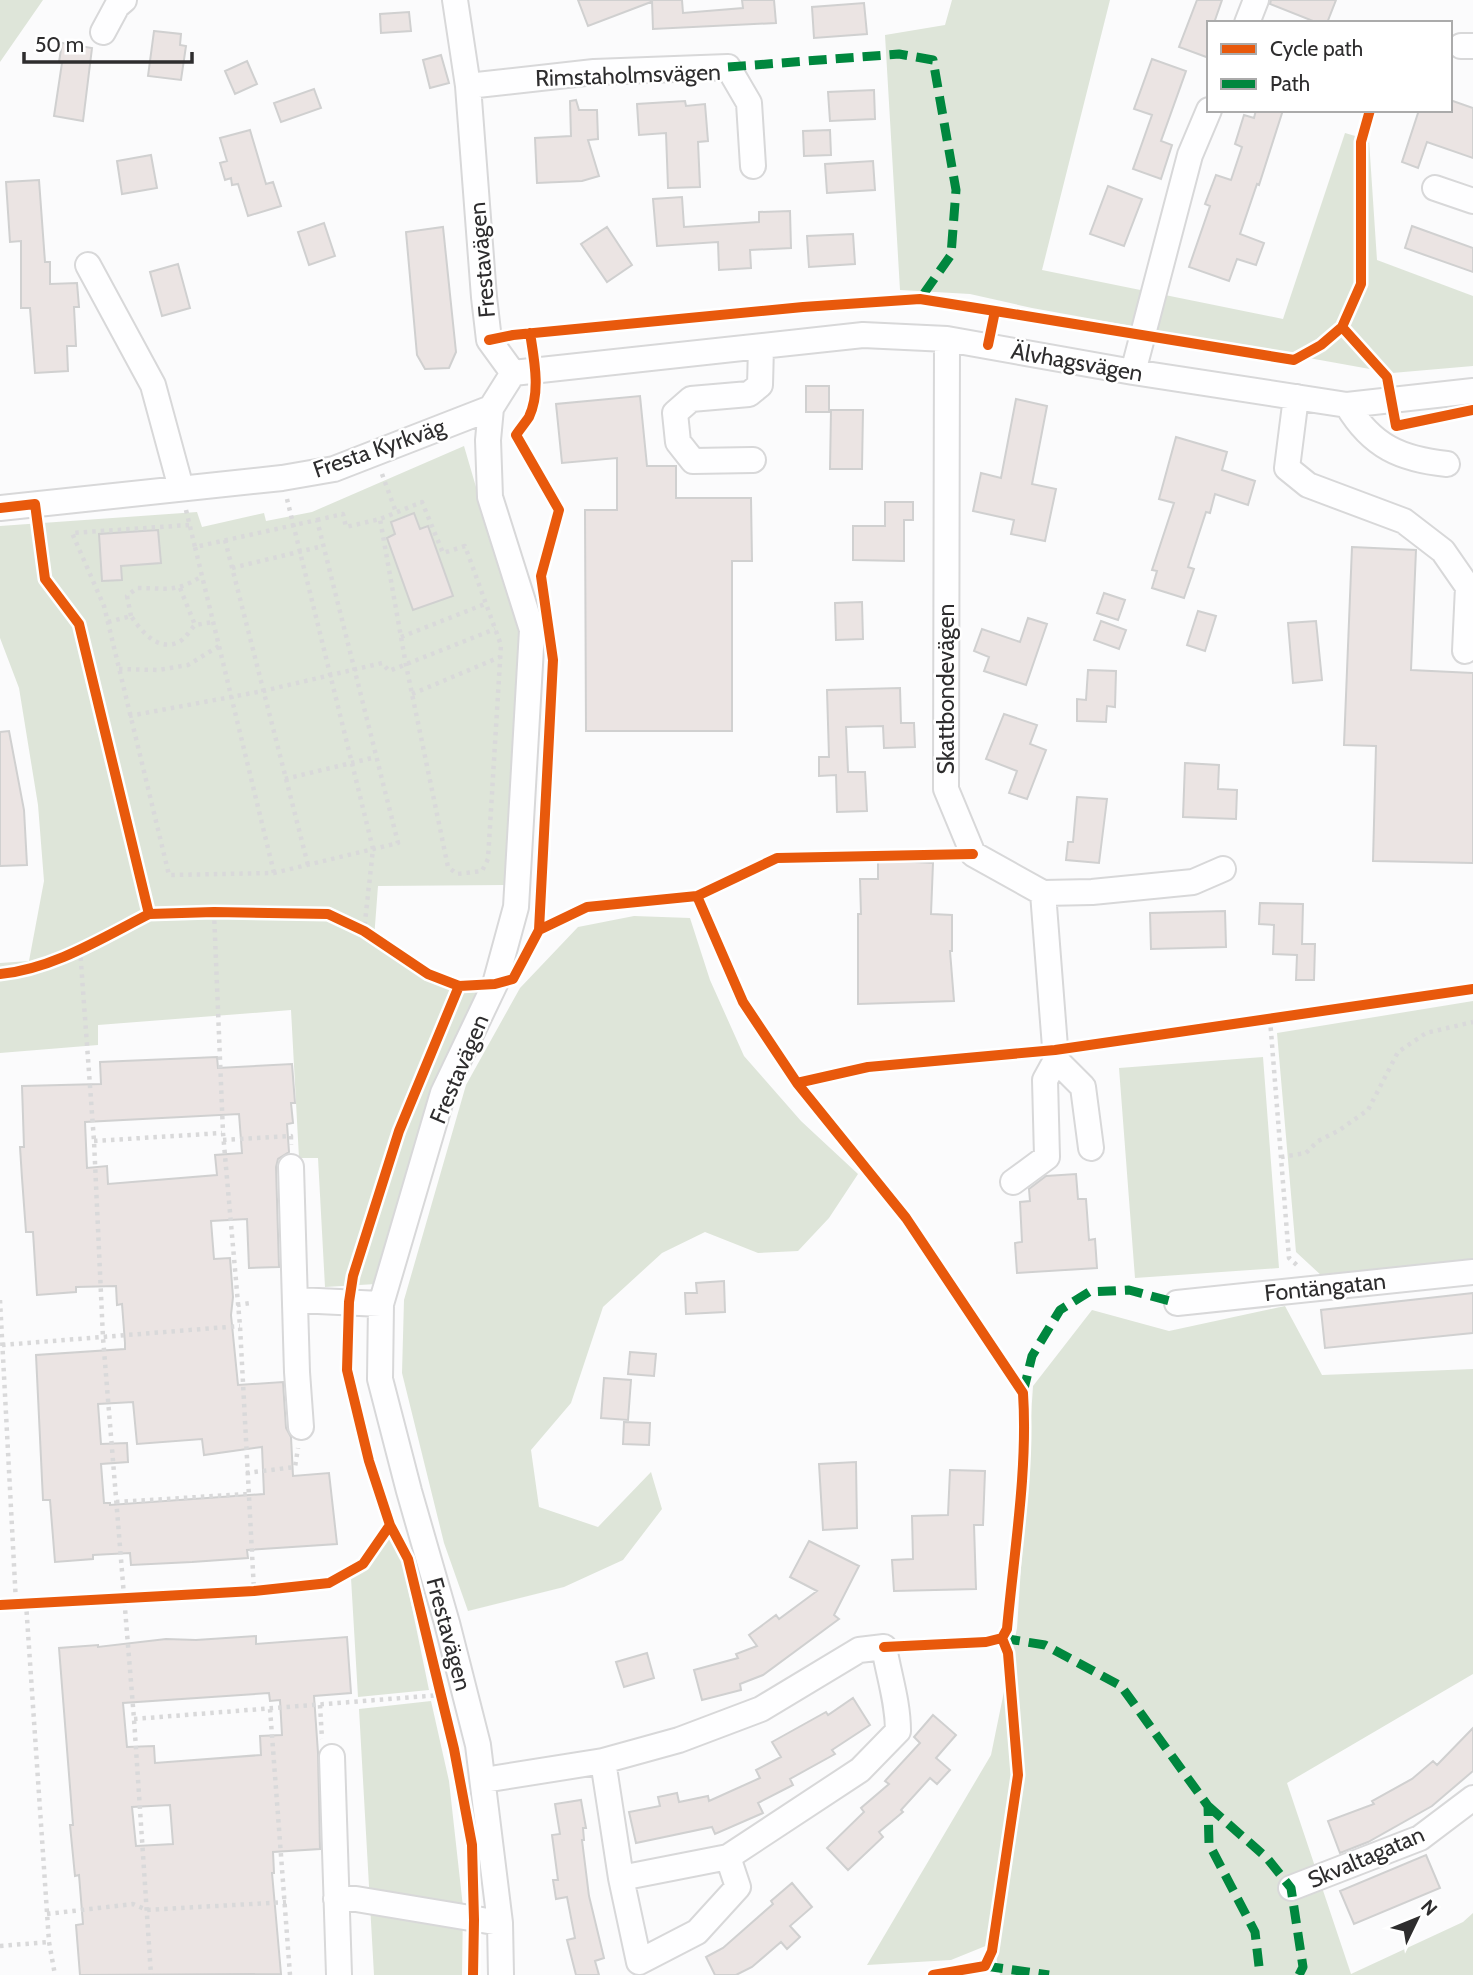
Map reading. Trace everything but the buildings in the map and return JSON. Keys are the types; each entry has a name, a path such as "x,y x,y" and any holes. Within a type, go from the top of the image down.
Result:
{"street":[{"path":"103,32 117,6 124,0"},
{"name":"Frestavägen","path":"455,0 468,86 489,340 513,373 491,408 488,440 490,497 532,629 516,907 495,984 443,1093 381,1304 380,1380 478,1745 500,1923 501,1975"},
{"path":"1248,21 1256,0"},
{"name":"Rimstaholmsvägen","path":"468,86 594,72 728,67 749,103 753,166"},
{"path":"1133,372 1190,155 1208,112"},
{"path":"1435,188 1473,201"},
{"path":"88,265 153,385 181,488"},
{"name":"Älvhagsvägen","path":"513,373 863,335 947,339 1133,372 1348,405 1391,393 1473,391"},
{"name":"Skattbondevägen","path":"947,339 946,789 973,854 1042,892 1092,892 1193,882 1223,869"},
{"path":"753,460 693,461 678,442 676,413 691,399 749,394 760,385 761,346"},
{"path":"1296,397 1287,468 1308,485 1404,521 1443,551 1468,587 1465,651"},
{"path":"1348,405 1359,426 1386,448 1417,460 1447,464"},
{"name":"Fresta Kyrkväg","path":"0,508 282,478 334,469 491,408"},
{"path":"1013,1182 1047,1157 1045,1080 1056,1060 1042,892"},
{"path":"1056,1060 1083,1087 1091,1147"},
{"path":"291,1167 297,1300 297,1372 302,1427"},
{"name":"Fontängatan","path":"1177,1303 1473,1272"},
{"path":"297,1300 381,1304"},
{"path":"484,1780 603,1761 679,1740 761,1709 859,1650 884,1647 898,1708 898,1731 860,1770 728,1857 621,1878"},
{"path":"332,1757 339,1975"},
{"path":"603,1761 621,1878 639,1962 697,1932 738,1888 728,1857"},
{"name":"Skvaltagatan","path":"1291,1888 1420,1838 1473,1798"},
{"path":"337,1899 356,1899 500,1923"}],"path":[{"path":"1331,336 1344,322 1387,377 1391,393"},
{"path":"374,454 397,512"},
{"path":"282,478 373,849 364,931"},
{"path":"181,488 274,873"},
{"path":"195,547 343,514 346,527 380,519 422,502 443,553 465,546 501,645 488,859 482,872 457,874 448,867 406,665 380,519"},
{"path":"189,525 72,533 104,606 169,875 274,873 398,843 317,520"},
{"path":"225,540 308,865"},
{"path":"232,568 324,546"},
{"path":"202,576 171,590 137,587 127,596 131,616 143,634 168,645 180,641 195,625 213,622"},
{"path":"180,588 195,625"},
{"path":"401,637 485,604"},
{"path":"108,622 131,616"},
{"path":"130,716 263,691 382,663 389,671 495,629"},
{"path":"119,669 158,670 188,665 219,646"},
{"path":"412,694 500,657"},
{"path":"285,779 376,757"},
{"path":"201,912 226,912"},
{"path":"214,912 223,1140 240,1326 254,1591"},
{"path":"352,926 375,938"},
{"path":"92,943 75,951 94,1141 103,1338 134,1719 151,1975"},
{"path":"1257,1021 1284,1017"},
{"path":"1270,1019 1289,1258 1320,1288"},
{"path":"1281,1157 1306,1153 1318,1141 1368,1110 1398,1052 1426,1033 1473,1022"},
{"path":"94,1141 223,1133"},
{"path":"223,1140 291,1136"},
{"path":"0,1292 16,1603"},
{"path":"237,1305 250,1303"},
{"path":"2,1345 240,1326"},
{"path":"246,1473 295,1467 302,1427"},
{"path":"116,1502 247,1493"},
{"path":"386,1513 396,1536"},
{"path":"0,1605 254,1591 329,1583 363,1564 390,1525"},
{"path":"26,1603 49,1942 55,1975"},
{"path":"134,1719 320,1705 441,1700 437,1681"},
{"path":"320,1705 322,1748 332,1757"},
{"path":"270,1709 290,1975"},
{"path":"285,1894 295,1894"},
{"path":"47,1914 133,1904 147,1910 286,1902"},
{"path":"0,1946 49,1942"}],"shaded area":[{"path":"0,0 43,0 0,62"},
{"path":"952,0 1110,0 1042,270 1283,319 1345,133 1369,140 1377,260 1473,296 1473,366 1392,373 1032,308 970,294 900,290 885,35 945,25"},
{"path":"464,446 519,634 506,885 378,886 374,939 452,989 483,991 376,1284 325,1287 318,1158 299,1158 291,1010 98,1025 98,1045 0,1053 0,963 29,961 44,881 38,805 19,688 0,638 0,526 197,512 202,527 264,513 266,521 312,512"},
{"path":"634,916 690,918 710,980 744,1056 801,1121 858,1174 829,1218 798,1251 758,1253 705,1232 662,1253 603,1307 571,1403 531,1450 539,1507 598,1527 651,1472 662,1509 623,1560 564,1587 468,1611 444,1543 402,1373 404,1300 466,1085 520,988 578,927"},
{"path":"1473,1001 1473,1260 1323,1277 1296,1252 1277,1033"},
{"path":"1263,1057 1279,1268 1135,1278 1119,1068"},
{"path":"1285,1306 1322,1375 1473,1369 1473,1674 1287,1783 1351,1974 1463,1922 1473,1913 1473,1975 1000,1975 993,1943 951,1960 867,1965 991,1755 1017,1628 1033,1386 1092,1310 1169,1331"},
{"path":"390,1535 403,1564 429,1690 358,1697 351,1578 369,1567"},
{"path":"431,1701 449,1781 463,1907 462,1975 374,1975 359,1709"}],"marked path":[{"path":"728,67 899,54 933,60 956,190 951,255 920,299"},
{"path":"1023,1393 1032,1356 1060,1310 1089,1292 1129,1290 1177,1303"},
{"path":"1002,1638 1045,1645 1121,1686 1208,1806 1209,1844 1255,1932 1260,1975"},
{"path":"1208,1806 1267,1858 1291,1888 1303,1967 1299,1975"},
{"path":"985,1966 1049,1975"}],"cycle path":[{"path":"995,311 1294,360 1321,345 1342,327 1361,284 1361,142 1369,112"},
{"path":"489,340 513,335 803,307 920,299 995,311 988,345"},
{"path":"1342,327 1387,377 1396,426 1473,410"},
{"path":"530,333 536,375 535,397 529,417 516,435 559,510 541,576 553,660 539,930"},
{"path":"0,508 35,504 45,579 79,624 149,914 328,914 364,931 428,974 459,986 399,1131 353,1276 349,1302 347,1370 369,1461 390,1525 408,1559 454,1749 472,1845 473,1975"},
{"path":"697,896 777,858 973,854"},
{"path":"459,986 495,984 513,979 539,930 587,907 697,896 743,1002 797,1083 868,1067 1055,1050 1473,989"},
{"path":"0,974 20,971 58,959 149,914"},
{"path":"797,1083 906,1218 1023,1393 1024,1452 1020,1511 1007,1629 1002,1638 1008,1653 1018,1775 992,1951 985,1966 933,1975"},
{"path":"0,1605 254,1591 329,1583 363,1564 390,1525"},
{"path":"884,1647 986,1642 1002,1638"}]}
